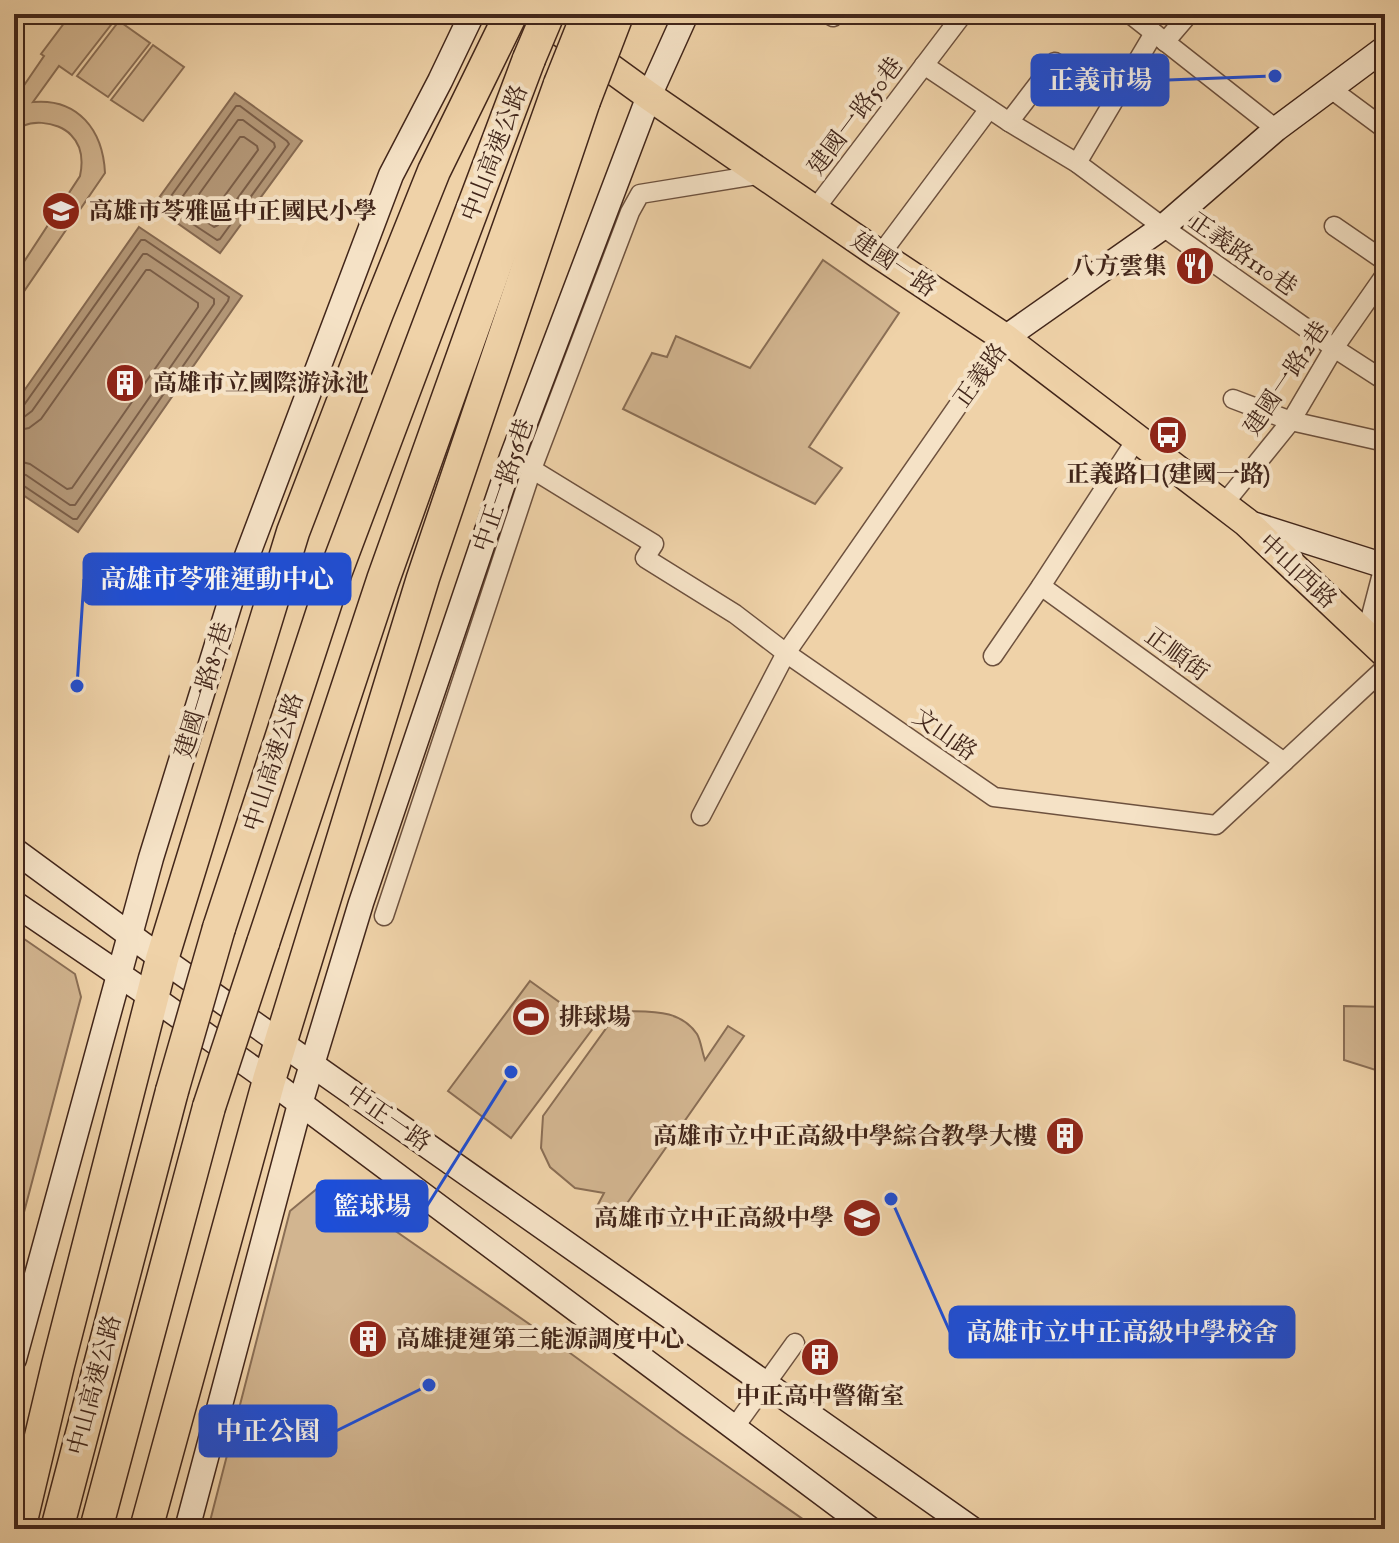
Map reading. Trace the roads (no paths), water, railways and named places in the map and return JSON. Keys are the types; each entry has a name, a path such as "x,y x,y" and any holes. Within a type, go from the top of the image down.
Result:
{"highway":[{"path":"19,1529 162,959 293,532 434,171 511,14"},
{"name":"中山高速公路","path":"57,1529 172,1091 219,928 336,571 548,14"},
{"name":"中山高速公路","path":"96,1529 209,1107 383,580 572,92 588,14"},
{"path":"146,1529 269,1080 572,92 617,14"}],"main road":[{"name":"建國一路","path":"536,14 649,96 1005,338 1246,522"},
{"name":"中山西路","path":"1246,522 1375,644"}],"street":[{"name":"建國一路87巷","path":"14,1359 155,843 239,579 391,175 472,14"},
{"path":"187,1529 300,1104 361,903 522,463 649,96 686,14"},
{"name":"建國一路50巷","path":"815,209 963,14"},
{"path":"1130,14 1276,129"},
{"path":"1077,163 1160,37 1189,14"},
{"name":"正義路","path":"701,816 786,653 1005,338 1163,227 1276,129 1385,48"},
{"path":"1009,122 1055,62"},
{"name":"正義路110巷","path":"924,65 1077,163 1163,227 1385,381"},
{"path":"1331,89 1385,129"},
{"path":"880,255 989,109"},
{"name":"中正一路56巷","path":"384,916 522,463 630,212 640,194 763,174"},
{"path":"1334,226 1385,261"},
{"name":"建國一路2巷","path":"1223,505 1291,421 1334,348 1385,275"},
{"path":"1233,399 1291,421 1385,442"},
{"path":"993,656 1136,440"},
{"name":"文山路","path":"522,463 654,544 645,558 735,614 786,653 994,797 1216,825 1385,668"},
{"path":"1246,522 1385,566 1375,644"},
{"name":"正順街","path":"1041,586 1284,762"},
{"name":"中正一路","path":"14,850 162,959 972,1529"},
{"name":"中正一路","path":"14,903 269,1080 870,1529"},
{"path":"734,1428 795,1343"}],"water":[{"path":"235,93 302,141 220,253 153,206"},
{"name":"高雄市立國際游泳池","path":"139,227 242,296 78,532 14,489 14,405"}],"place":[{"name":"正義市場","path":"1275,76"},
{"name":"高雄市苓雅區中正國民小學","path":"61,211"},
{"name":"八方雲集","path":"1195,266"},
{"name":"高雄市立國際游泳池","path":"125,383"},
{"name":"正義路口(建國一路)","path":"1168,435"},
{"name":"高雄市苓雅運動中心","path":"77,686"},
{"name":"排球場","path":"531,1017"},
{"name":"籃球場","path":"511,1072"},
{"name":"高雄市立中正高級中學綜合教學大樓","path":"1065,1136"},
{"name":"高雄市立中正高級中學校舍","path":"891,1199"},
{"name":"高雄市立中正高級中學","path":"862,1218"},
{"name":"高雄捷運第三能源調度中心","path":"368,1339"},
{"name":"中正高中警衛室","path":"820,1357"},
{"name":"中正公園","path":"429,1385"}]}
